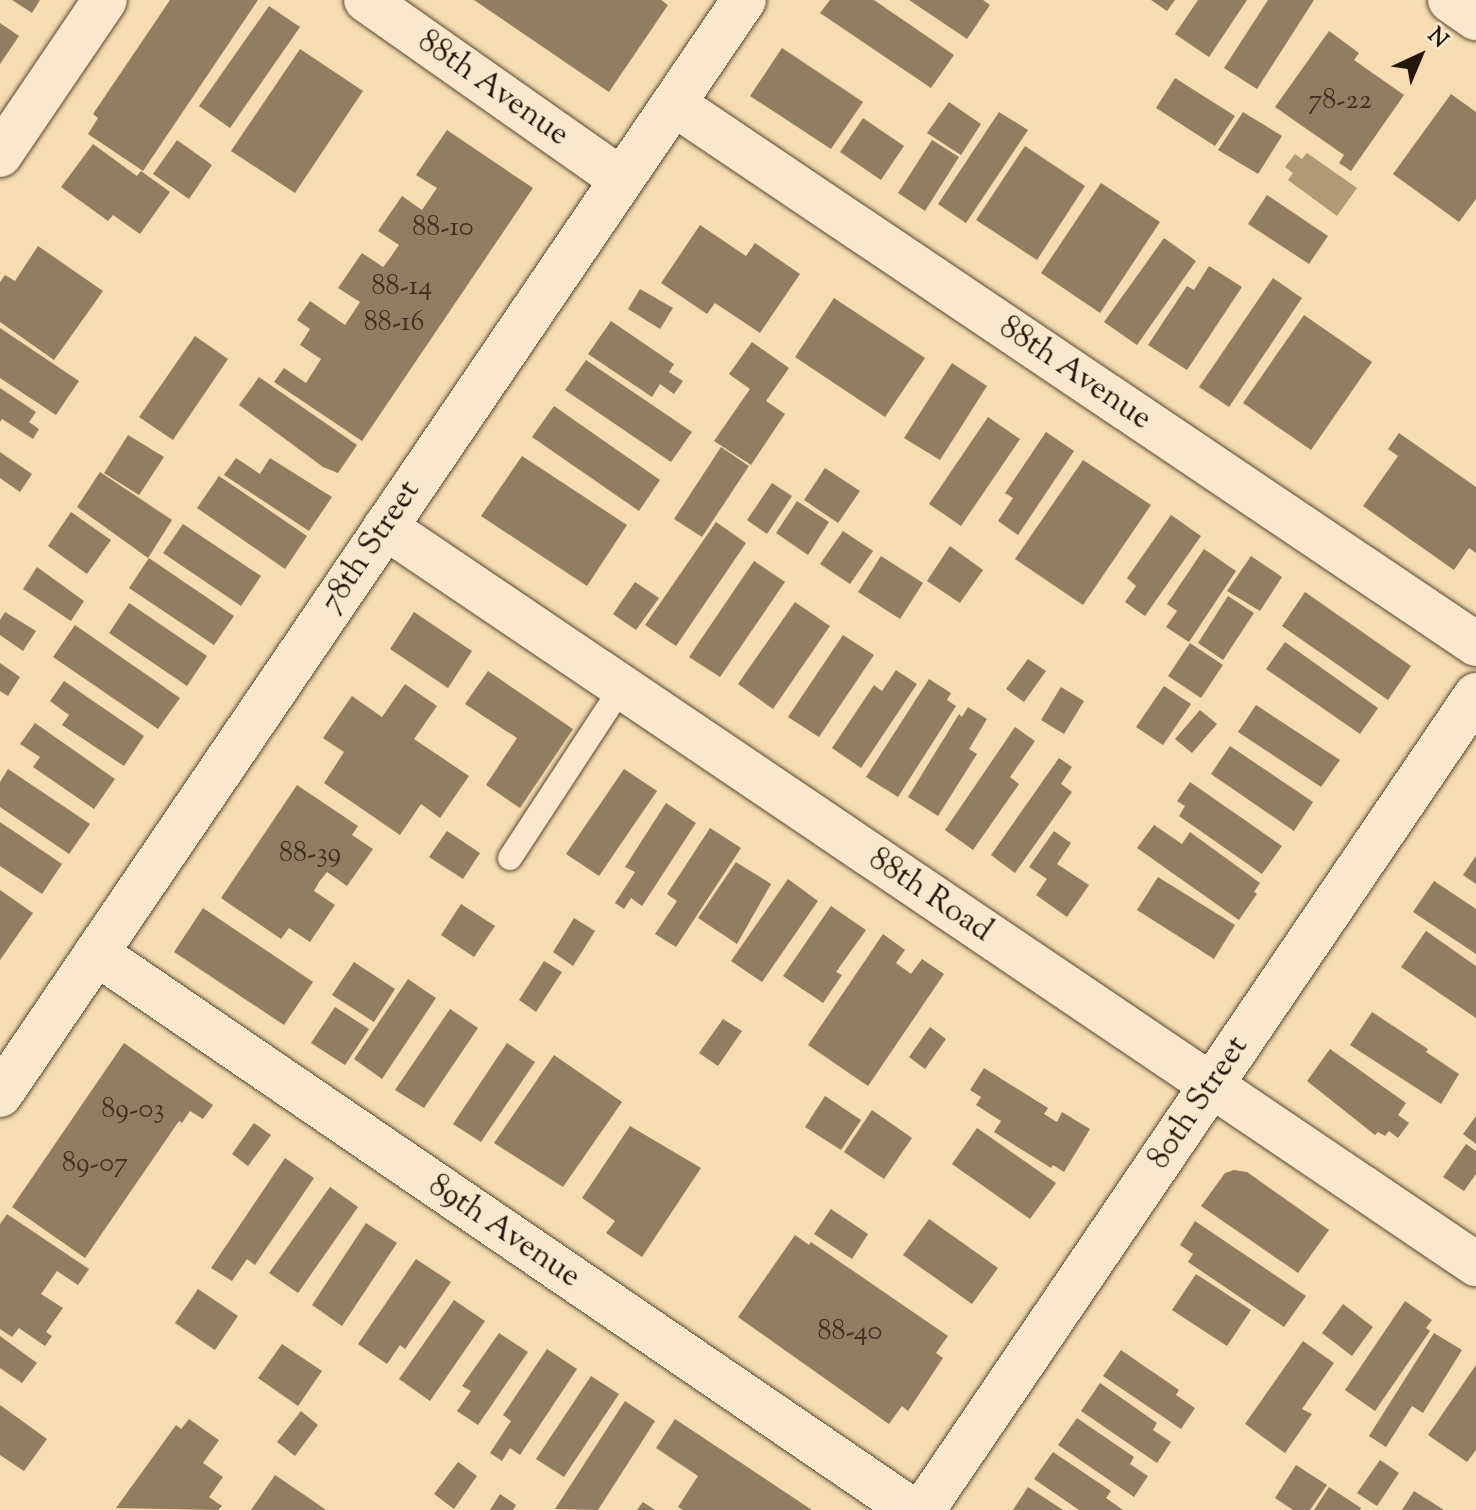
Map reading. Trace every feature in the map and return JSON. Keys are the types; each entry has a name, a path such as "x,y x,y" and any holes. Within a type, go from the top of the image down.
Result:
{"street":[{"path":"0,155 105,0"},
{"name":"88th Avenue","path":"366,0 621,179"},
{"name":"78th Street","path":"0,1095 744,0"},
{"path":"1450,0 1476,18"},
{"name":"88th Avenue","path":"674,104 1476,644"},
{"name":"88th Road","path":"385,527 1476,1264"},
{"name":"80th Street","path":"923,1510 1476,695"},
{"name":"89th Avenue","path":"96,953 912,1510"}],"lane":[{"path":"510,858 622,687"}],"shaded area":[{"path":"1307,153 1357,188 1337,216 1288,180 1293,173 1285,167 1295,154 1302,159"}],"building":[{"path":"12,0 40,0 32,13"},
{"path":"170,0 258,0 143,171 88,134 98,118 93,114"},
{"path":"474,0 661,0 668,5 609,92"},
{"path":"830,0 874,0 954,55 931,88 820,13"},
{"path":"909,0 983,0 990,5 967,39"},
{"path":"1151,0 1175,0 1167,11"},
{"path":"1198,0 1247,0 1209,57 1175,34"},
{"path":"1268,0 1314,0 1257,89 1224,68"},
{"path":"269,6 300,27 230,128 199,106"},
{"path":"0,23 19,36 0,64"},
{"path":"1329,31 1359,53 1354,60 1404,95 1351,171 1339,163 1344,155 1275,107"},
{"path":"782,48 863,102 831,149 750,96"},
{"path":"300,49 363,91 295,193 231,151"},
{"path":"1175,78 1235,116 1215,146 1156,108"},
{"path":"1451,94 1476,112 1476,199 1459,222 1393,174"},
{"path":"949,102 981,124 961,155 927,133"},
{"path":"999,112 1028,130 966,223 938,204"},
{"path":"1243,112 1282,136 1258,174 1218,150"},
{"path":"863,118 904,146 881,180 840,152"},
{"path":"447,130 533,188 362,441 274,382 284,368 306,383 321,359 300,345 310,329 297,320 310,301 345,325 360,302 338,288 362,253 383,267 399,245 378,231 402,196 422,210 437,188 416,175"},
{"path":"177,140 212,165 189,199 153,174"},
{"path":"932,140 959,157 925,211 898,193"},
{"path":"93,144 137,176 141,171 170,192 140,234 113,215 108,221 61,187"},
{"path":"1025,146 1085,186 1037,260 976,220"},
{"path":"1101,183 1160,222 1100,313 1041,273"},
{"path":"1267,195 1328,236 1309,264 1248,224"},
{"path":"700,225 746,256 755,243 800,274 760,333 715,303 707,314 661,283"},
{"path":"1164,238 1196,261 1137,345 1104,322"},
{"path":"38,246 103,291 54,360 0,322 0,282 5,275 15,281"},
{"path":"1209,266 1242,287 1187,370 1148,345 1187,286 1194,290"},
{"path":"1273,278 1302,298 1229,407 1199,387"},
{"path":"640,289 673,308 660,329 628,309"},
{"path":"834,298 925,358 885,417 795,357"},
{"path":"1304,315 1372,362 1311,450 1243,403"},
{"path":"611,321 674,364 669,372 683,381 674,394 660,384 652,397 588,354"},
{"path":"0,328 79,381 56,415 0,378"},
{"path":"195,336 228,359 173,440 139,417"},
{"path":"752,342 789,368 766,401 785,414 751,465 714,441 750,389 729,374"},
{"path":"586,360 692,432 671,462 565,390"},
{"path":"952,363 987,386 940,460 904,438"},
{"path":"259,377 357,445 338,473 323,467 239,405"},
{"path":"0,388 36,412 29,422 39,429 33,439 2,419 0,422"},
{"path":"554,406 660,480 639,511 532,437"},
{"path":"988,417 1020,439 961,526 929,504"},
{"path":"1046,432 1074,451 1018,535 998,521 1013,498 1005,493"},
{"path":"1399,433 1476,487 1476,553 1469,548 1454,570 1363,506 1398,456 1388,449"},
{"path":"128,435 164,457 139,495 104,473"},
{"path":"721,447 749,466 702,537 674,519"},
{"path":"0,452 32,474 20,492 0,478"},
{"path":"522,456 627,525 587,586 481,516"},
{"path":"236,458 260,474 270,458 332,497 309,531 224,475"},
{"path":"1083,460 1151,505 1083,605 1015,559"},
{"path":"825,468 860,491 838,523 804,500"},
{"path":"100,472 172,520 148,558 77,507"},
{"path":"219,476 307,536 285,569 197,508"},
{"path":"772,483 792,496 767,534 747,520"},
{"path":"797,501 829,522 808,555 776,533"},
{"path":"71,512 111,540 87,574 48,546"},
{"path":"1171,515 1201,536 1145,616 1125,602 1136,586 1127,578"},
{"path":"716,522 746,543 676,646 645,625"},
{"path":"183,524 261,576 241,606 163,553"},
{"path":"843,531 873,551 850,584 820,564"},
{"path":"950,546 983,570 960,603 927,581"},
{"path":"1204,549 1236,571 1189,642 1166,627 1177,611 1167,604"},
{"path":"881,556 923,583 900,619 858,592"},
{"path":"1251,556 1282,577 1260,611 1227,591"},
{"path":"149,558 234,616 214,645 129,588"},
{"path":"754,561 785,582 720,677 689,657"},
{"path":"37,567 84,601 71,621 23,589"},
{"path":"635,582 659,598 636,630 613,614"},
{"path":"1305,592 1411,666 1388,700 1282,626"},
{"path":"1228,596 1254,613 1223,660 1198,643"},
{"path":"795,602 830,626 773,709 738,684"},
{"path":"129,603 207,656 187,686 109,633"},
{"path":"5,612 36,631 23,651 0,635 0,620"},
{"path":"414,612 472,651 448,688 390,649"},
{"path":"75,625 180,698 158,729 53,657"},
{"path":"843,635 874,655 819,737 788,717"},
{"path":"1285,642 1378,708 1360,734 1266,669"},
{"path":"1190,643 1223,665 1201,698 1168,676"},
{"path":"1028,659 1046,671 1024,702 1006,689"},
{"path":"0,663 20,677 8,696 0,691"},
{"path":"896,670 917,684 861,768 832,748 874,685 882,691"},
{"path":"488,671 573,729 520,808 486,785 517,738 465,704"},
{"path":"929,679 951,693 947,700 956,706 898,797 866,777"},
{"path":"64,681 144,736 124,766 62,725 69,715 50,701"},
{"path":"405,684 437,706 414,739 469,776 440,818 421,804 400,835 324,783 344,752 323,738 352,696 382,717"},
{"path":"1164,686 1191,704 1163,745 1136,727"},
{"path":"1061,687 1084,701 1064,734 1041,720"},
{"path":"1256,705 1340,760 1321,787 1238,732"},
{"path":"968,707 987,719 969,749 977,754 938,816 908,797 959,714 962,717"},
{"path":"1200,710 1217,724 1192,753 1175,739"},
{"path":"35,723 115,779 94,809 33,767 40,757 20,744"},
{"path":"1015,727 1035,741 1010,777 1019,784 973,850 945,830"},
{"path":"1230,746 1313,802 1294,831 1211,774"},
{"path":"1059,758 1072,767 1061,784 1072,792 1015,873 991,855"},
{"path":"8,769 90,824 69,854 0,807 0,782"},
{"path":"624,769 657,791 599,876 566,854"},
{"path":"1190,782 1282,846 1262,874 1179,816 1185,806 1177,801"},
{"path":"297,785 358,826 352,835 373,849 347,886 327,872 319,882 314,891 335,905 310,942 289,928 281,939 221,898"},
{"path":"666,803 696,823 642,906 631,898 624,909 615,903 635,872 625,867"},
{"path":"0,822 62,864 42,894 0,866"},
{"path":"1154,825 1182,844 1190,832 1260,883 1254,892 1257,894 1239,920 1137,848"},
{"path":"710,828 741,848 676,947 655,934 677,901 667,894"},
{"path":"447,831 480,853 463,879 429,857"},
{"path":"1054,831 1071,843 1057,864 1089,885 1067,917 1036,895 1047,879 1029,867"},
{"path":"1476,856 1476,884 1463,875"},
{"path":"736,862 771,884 737,944 698,918"},
{"path":"1158,877 1235,925 1214,959 1137,910"},
{"path":"788,879 818,901 762,982 731,961"},
{"path":"1434,881 1476,909 1476,954 1413,912"},
{"path":"0,890 33,913 0,960"},
{"path":"461,904 495,926 474,957 441,935"},
{"path":"831,906 866,930 836,972 842,975 823,1003 783,976"},
{"path":"203,908 313,982 284,1025 174,952"},
{"path":"574,918 595,931 573,966 553,952"},
{"path":"1426,931 1476,966 1476,1018 1401,967"},
{"path":"883,934 905,950 896,963 911,974 922,959 944,974 868,1086 808,1045"},
{"path":"544,961 562,972 536,1012 519,1000"},
{"path":"354,962 395,989 374,1022 332,995"},
{"path":"408,979 436,998 382,1079 354,1059"},
{"path":"335,1007 369,1029 345,1065 311,1043"},
{"path":"450,1009 478,1028 424,1108 395,1090"},
{"path":"1372,1012 1459,1074 1441,1104 1350,1045"},
{"path":"723,1019 742,1031 718,1066 699,1053"},
{"path":"930,1027 946,1039 925,1069 909,1057"},
{"path":"124,1043 213,1105 203,1119 190,1111 182,1123 179,1121 85,1258 12,1207"},
{"path":"507,1043 535,1062 481,1142 453,1124"},
{"path":"1330,1049 1406,1103 1398,1115 1409,1123 1398,1138 1389,1131 1385,1136 1378,1132 1375,1135 1307,1081"},
{"path":"554,1055 622,1102 563,1187 494,1143"},
{"path":"984,1068 1048,1108 1044,1114 1057,1122 1062,1112 1090,1129 1064,1172 1053,1165 1051,1168 994,1132 1001,1121 976,1105 981,1097 970,1090"},
{"path":"825,1096 861,1120 841,1150 805,1127"},
{"path":"872,1110 912,1138 884,1179 844,1152"},
{"path":"1476,1116 1476,1144 1463,1134"},
{"path":"254,1123 271,1135 248,1166 232,1154"},
{"path":"630,1126 701,1168 642,1257 606,1233 615,1221 582,1198"},
{"path":"977,1128 1056,1183 1030,1219 952,1164"},
{"path":"1466,1144 1476,1151 1476,1174 1464,1191 1443,1177"},
{"path":"285,1158 314,1178 255,1265 247,1259 232,1281 211,1268"},
{"path":"1234,1170 1247,1172 1329,1230 1298,1273 1201,1206 1225,1173"},
{"path":"330,1187 358,1207 298,1293 269,1273"},
{"path":"831,1209 868,1234 852,1259 814,1234"},
{"path":"7,1214 89,1269 78,1285 57,1271 41,1294 63,1308 46,1332 52,1336 45,1346 19,1328 12,1337 0,1329 0,1224"},
{"path":"929,1219 998,1268 972,1304 903,1255"},
{"path":"1195,1221 1306,1296 1284,1327 1188,1262 1193,1254 1180,1245"},
{"path":"366,1223 397,1243 342,1326 312,1305"},
{"path":"795,1235 809,1245 811,1242 948,1336 936,1353 943,1358 908,1411 902,1406 889,1424 738,1317"},
{"path":"416,1259 451,1282 405,1349 400,1345 387,1364 358,1344"},
{"path":"1196,1274 1251,1310 1227,1346 1172,1310"},
{"path":"198,1289 238,1316 215,1350 175,1323"},
{"path":"454,1300 485,1321 430,1401 399,1379"},
{"path":"1405,1301 1432,1320 1426,1328 1430,1331 1375,1411 1345,1390"},
{"path":"1343,1304 1373,1327 1352,1356 1322,1333"},
{"path":"499,1333 528,1352 478,1425 457,1411 471,1391 462,1386"},
{"path":"1434,1333 1462,1350 1423,1413 1412,1406 1386,1447 1369,1436"},
{"path":"0,1336 37,1363 22,1383 0,1368"},
{"path":"1303,1341 1334,1363 1302,1409 1312,1414 1285,1453 1245,1424"},
{"path":"282,1344 322,1371 298,1406 258,1378"},
{"path":"547,1349 577,1369 520,1455 510,1448 502,1461 490,1453 511,1421 503,1415"},
{"path":"1121,1350 1179,1390 1176,1395 1195,1408 1181,1429 1103,1376"},
{"path":"1476,1365 1476,1450 1467,1462 1428,1435"},
{"path":"591,1376 619,1394 564,1477 536,1459"},
{"path":"1100,1383 1157,1423 1153,1430 1171,1442 1157,1463 1081,1411"},
{"path":"625,1401 655,1421 598,1510 555,1509"},
{"path":"0,1405 47,1439 24,1471 0,1455"},
{"path":"301,1411 318,1425 295,1456 277,1442"},
{"path":"1077,1418 1134,1457 1130,1464 1148,1476 1134,1497 1058,1445"},
{"path":"189,1419 219,1440 203,1463 223,1477 209,1497 222,1506 218,1510 116,1508 176,1425 181,1429"},
{"path":"675,1419 812,1510 683,1510 678,1507 698,1476 656,1448"},
{"path":"1053,1452 1111,1491 1106,1498 1123,1510 1079,1510 1034,1479"},
{"path":"1380,1460 1399,1473 1377,1506 1357,1493"},
{"path":"458,1462 477,1476 454,1509 434,1494"},
{"path":"1296,1465 1327,1485 1310,1510 1293,1510 1275,1498"},
{"path":"275,1475 306,1496 326,1510 251,1510"},
{"path":"1028,1487 1063,1510 1013,1510"},
{"path":"1329,1487 1361,1508 1360,1510 1314,1510"},
{"path":"1414,1491 1444,1510 1402,1510"},
{"path":"500,1494 516,1505 513,1510 490,1510"},
{"path":"643,1502 655,1510 637,1510"}]}
